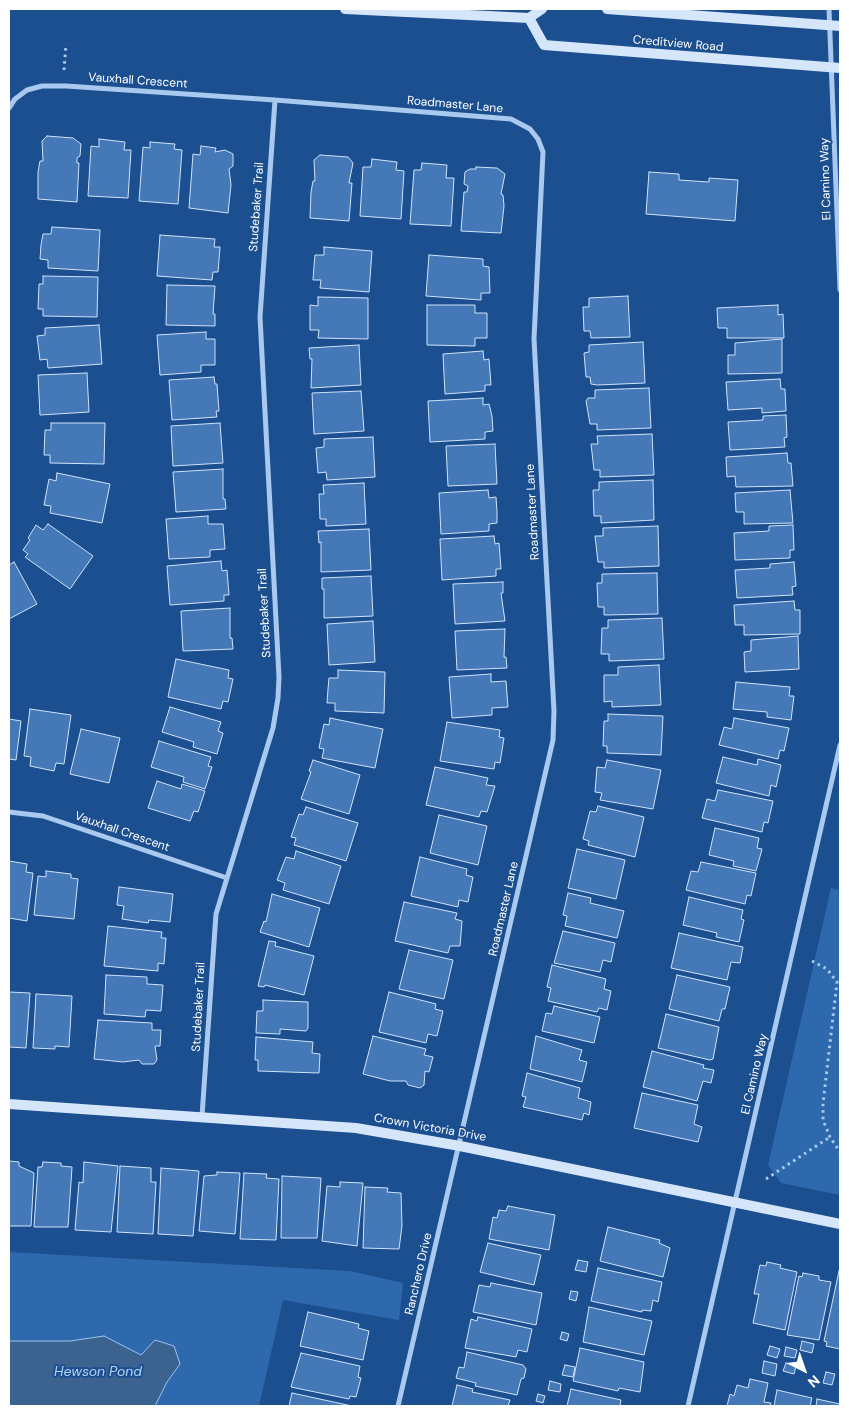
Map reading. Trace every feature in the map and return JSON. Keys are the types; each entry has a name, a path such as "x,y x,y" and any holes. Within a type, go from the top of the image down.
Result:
{"street":[{"path":"345,9 529,18 542,9"},
{"path":"607,9 835,26"},
{"name":"El Camino Way","path":"829,9 835,26 837,68 840,290"},
{"name":"Creditview Road","path":"529,18 544,45 837,68"},
{"name":"Vauxhall Crescent","path":"9,108 15,99 27,90 42,86 275,100"},
{"name":"Studebaker Trail","path":"202,1116 216,914 273,728 278,698 279,677 260,317 275,100"},
{"name":"Roadmaster Lane","path":"275,100 511,119 530,129 538,139 543,152 534,338 554,711 553,740 460,1146"},
{"name":"El Camino Way","path":"688,1406 840,745"},
{"name":"Vauxhall Crescent","path":"9,812 43,816 226,878"},
{"name":"Crown Victoria Drive","path":"9,1104 356,1128 460,1146 840,1224"},
{"name":"Ranchero Drive","path":"398,1406 460,1146"}],"path":[{"path":"64,70 66,44"},
{"path":"812,961 827,968 836,982 823,1104 823,1120 830,1137 840,1152"},
{"path":"766,1178 830,1137"}],"shaded area":[{"path":"831,888 840,890 840,1195 781,1183 768,1165"},
{"path":"9,1252 350,1271 403,1283 399,1320 283,1300 259,1406 9,1406"}],"water":[{"name":"Hewson Pond","path":"104,1336 141,1355 155,1340 174,1346 180,1364 167,1382 155,1406 9,1406 9,1341 70,1341"}],"building":[{"path":"47,136 73,138 81,144 80,156 77,158 77,163 79,163 77,202 38,199 38,172 40,161 43,161 42,141"},
{"path":"99,139 125,142 124,150 131,150 128,198 88,196 91,146 99,147"},
{"path":"150,142 175,144 174,149 182,150 178,204 139,201 143,147 150,148"},
{"path":"201,146 216,148 215,152 225,150 233,154 233,166 229,169 231,185 228,213 189,208 193,154 200,155"},
{"path":"320,155 348,157 353,163 349,183 352,183 349,221 310,218 311,192 313,181 315,181 314,160"},
{"path":"372,159 397,162 396,170 404,171 401,219 360,216 363,167 371,167"},
{"path":"422,163 447,165 446,178 454,178 451,226 410,224 414,170 421,170"},
{"path":"476,167 497,168 505,174 501,194 503,195 504,206 501,233 461,231 464,192 467,192 468,186 464,184 465,172 470,169 476,169"},
{"path":"649,172 679,174 679,180 709,182 709,178 738,180 735,221 646,214"},
{"path":"52,227 100,230 98,271 48,268 48,260 40,259 41,245 43,234 51,234"},
{"path":"160,235 215,239 214,247 220,247 218,272 213,272 212,280 157,276"},
{"path":"324,247 372,251 369,292 320,288 321,280 313,280 315,255 324,255"},
{"path":"429,255 483,259 483,266 489,267 490,293 481,293 481,300 426,296"},
{"path":"43,276 98,277 97,317 43,316 43,309 38,309 39,284 43,284"},
{"path":"167,285 215,286 213,314 215,314 215,326 166,325"},
{"path":"628,296 630,337 591,338 590,331 584,331 583,307 589,307 589,298"},
{"path":"318,297 368,298 368,339 318,338 319,330 310,330 310,305 318,306"},
{"path":"427,305 475,305 475,313 487,313 487,338 475,338 475,346 427,345"},
{"path":"778,305 778,315 783,314 784,338 727,338 727,328 718,328 717,308"},
{"path":"99,325 102,364 48,368 47,359 40,360 37,336 45,335 45,328"},
{"path":"206,332 206,339 215,339 215,365 201,365 201,372 160,375 157,335"},
{"path":"782,339 782,373 728,374 728,355 735,355 735,343"},
{"path":"643,342 645,383 597,385 591,384 590,377 586,377 584,353 589,352 589,345"},
{"path":"359,345 361,385 311,388 312,359 310,359 309,348"},
{"path":"483,351 484,360 489,359 491,385 485,385 485,391 445,394 443,354"},
{"path":"87,373 89,412 40,415 38,375"},
{"path":"214,377 215,384 217,384 219,411 216,411 217,417 172,420 169,380"},
{"path":"780,379 781,389 785,389 786,411 762,413 762,408 728,410 726,382"},
{"path":"649,388 651,428 597,430 597,424 590,424 586,401 588,398 595,398 595,390"},
{"path":"361,391 364,431 314,434 312,393"},
{"path":"483,398 483,405 489,404 493,431 485,432 485,439 430,442 428,401"},
{"path":"786,415 787,437 784,438 785,447 730,450 728,422 763,420 763,416"},
{"path":"51,423 105,423 104,464 50,463 50,455 44,455 45,430 51,430"},
{"path":"220,423 223,463 173,466 171,426"},
{"path":"652,434 654,475 600,477 600,470 594,470 591,444 598,444 597,436"},
{"path":"373,437 375,477 327,480 326,472 318,473 316,448 324,447 324,439"},
{"path":"495,444 497,484 448,486 446,446"},
{"path":"787,453 788,463 791,463 793,486 736,487 735,476 727,477 726,457"},
{"path":"223,469 223,499 225,499 226,509 176,512 173,472"},
{"path":"57,473 110,484 102,523 50,513 51,506 44,505 49,479 56,481"},
{"path":"653,480 654,520 601,523 601,516 594,516 593,490 599,490 599,482"},
{"path":"364,483 366,524 326,526 326,519 320,519 319,494 324,494 323,485"},
{"path":"488,490 489,498 496,497 497,512 497,523 489,524 489,531 441,534 439,493"},
{"path":"790,490 793,523 744,524 744,512 736,512 735,493"},
{"path":"208,516 208,524 223,524 225,549 210,550 210,557 169,559 166,519"},
{"path":"48,524 93,556 70,589 25,557 28,554 23,550 30,540 28,538 36,525 43,530"},
{"path":"793,525 794,550 790,550 790,558 735,560 734,533 769,531 769,526"},
{"path":"658,526 659,566 604,568 604,562 598,562 595,536 603,536 603,528"},
{"path":"369,529 371,570 321,572 321,542 319,543 318,531"},
{"path":"494,536 495,544 499,543 501,569 496,569 496,576 442,580 440,539"},
{"path":"221,561 222,571 227,570 229,595 224,595 224,601 170,605 167,566"},
{"path":"14,562 37,604 9,619 9,565"},
{"path":"794,562 796,586 792,587 793,595 737,598 735,570 770,568 770,564"},
{"path":"657,573 658,614 604,615 604,607 598,607 597,583 602,583 602,574"},
{"path":"371,576 373,616 324,618 322,578"},
{"path":"503,582 503,593 501,593 505,621 455,624 453,584"},
{"path":"794,601 795,610 800,610 800,634 744,635 744,625 735,625 734,605"},
{"path":"230,608 230,638 232,638 233,649 183,651 181,611"},
{"path":"662,618 664,659 609,661 609,654 601,654 602,628 608,628 608,620"},
{"path":"373,621 375,662 329,665 327,624"},
{"path":"505,629 504,657 506,657 507,668 457,670 455,631"},
{"path":"798,636 799,669 745,672 744,652 751,651 751,640"},
{"path":"176,659 229,670 228,678 233,679 228,702 223,701 221,709 168,697"},
{"path":"659,665 661,705 612,707 612,701 604,702 604,675 618,675 618,667"},
{"path":"338,670 385,672 384,713 335,711 335,703 327,703 328,689 329,678 338,678"},
{"path":"491,674 491,682 506,681 508,707 492,708 492,715 452,718 449,677"},
{"path":"736,682 790,687 789,696 794,696 791,720 767,717 767,712 733,709"},
{"path":"170,707 221,722 218,731 223,733 217,754 193,747 194,742 162,732"},
{"path":"30,709 71,715 64,764 56,763 54,771 30,766 31,757 24,756"},
{"path":"608,714 663,716 661,755 607,753 607,746 603,746 604,721 608,721"},
{"path":"330,718 383,729 375,768 322,758 324,749 319,748 324,724 329,725"},
{"path":"734,718 789,728 784,751 780,750 778,759 719,745 724,727 732,729"},
{"path":"9,719 21,721 16,760 9,759"},
{"path":"447,722 500,730 499,737 504,738 500,763 495,762 494,769 440,761"},
{"path":"81,729 120,738 109,783 70,774"},
{"path":"159,741 211,757 208,766 212,767 205,789 183,782 184,777 151,767"},
{"path":"723,757 757,765 758,759 781,765 776,787 771,785 769,796 716,783"},
{"path":"313,760 360,775 349,814 301,799 311,772 309,771"},
{"path":"607,760 661,770 653,809 600,800 602,793 595,792 597,767 605,768"},
{"path":"435,767 488,778 486,785 495,786 487,812 481,811 479,817 426,805"},
{"path":"157,781 181,789 182,784 205,791 198,812 194,811 190,821 148,808"},
{"path":"718,790 773,801 768,823 764,822 762,832 702,818 707,799 715,801"},
{"path":"598,806 644,817 635,857 588,845 589,841 583,839 590,811 596,812"},
{"path":"306,807 358,823 346,861 294,845 296,838 291,837 299,814 303,815"},
{"path":"439,815 487,826 478,865 430,853"},
{"path":"715,828 759,838 757,848 762,849 756,871 733,866 734,861 709,855"},
{"path":"577,849 625,860 616,899 568,888"},
{"path":"296,851 341,866 329,904 283,890 285,883 277,880 286,857 294,859"},
{"path":"420,857 467,869 466,875 473,877 468,902 459,900 458,907 411,896"},
{"path":"9,861 27,864 26,872 33,873 27,921 9,918"},
{"path":"701,862 756,873 751,896 747,895 745,904 686,890 691,871 698,872"},
{"path":"46,871 71,874 71,878 78,879 74,919 34,915 38,876 46,877"},
{"path":"119,887 173,894 170,922 149,920 148,923 122,919 124,906 117,905"},
{"path":"568,893 591,898 590,903 624,911 617,938 565,926 567,916 563,915"},
{"path":"272,894 320,908 309,947 260,932 264,921 266,922"},
{"path":"689,897 743,910 741,919 744,920 739,942 716,937 717,933 683,925"},
{"path":"404,902 457,913 455,919 462,921 460,946 450,946 448,953 395,941"},
{"path":"108,926 162,932 161,938 166,938 164,964 158,963 158,971 104,966"},
{"path":"563,931 615,943 611,962 603,960 600,972 554,963"},
{"path":"679,933 743,947 740,963 731,962 727,980 671,968"},
{"path":"269,941 276,942 275,946 314,956 304,995 265,985 264,987 258,986"},
{"path":"409,950 453,960 444,999 399,989"},
{"path":"552,965 606,979 604,989 611,991 607,1010 599,1008 597,1012 548,1001 551,988 547,987"},
{"path":"106,975 147,977 147,984 163,985 161,1011 146,1010 145,1017 104,1014"},
{"path":"677,975 730,987 725,1009 722,1009 719,1021 669,1009"},
{"path":"9,992 30,993 26,1048 9,1047"},
{"path":"389,992 436,1004 435,1009 443,1011 437,1036 428,1034 426,1043 379,1032"},
{"path":"36,994 72,996 69,1047 55,1046 55,1049 33,1048"},
{"path":"263,1000 308,1002 308,1028 306,1031 280,1029 280,1034 256,1033 257,1011 263,1011"},
{"path":"554,1006 600,1017 594,1043 542,1031 546,1013 552,1014"},
{"path":"666,1014 719,1027 713,1059 710,1060 658,1048"},
{"path":"98,1020 152,1023 152,1030 161,1030 160,1046 155,1046 157,1060 154,1064 142,1064 139,1060 123,1062 94,1059"},
{"path":"373,1036 426,1049 424,1055 433,1057 429,1072 425,1071 424,1085 420,1088 408,1085 406,1081 390,1081 363,1074"},
{"path":"536,1036 582,1050 579,1060 587,1062 582,1082 530,1069"},
{"path":"256,1037 313,1042 312,1053 320,1054 319,1073 258,1071 258,1060 255,1060"},
{"path":"652,1051 704,1065 703,1068 714,1070 711,1083 703,1081 697,1101 643,1087"},
{"path":"527,1073 580,1088 578,1098 591,1102 589,1115 584,1113 582,1120 523,1107 526,1097 522,1096"},
{"path":"642,1093 698,1105 694,1124 702,1127 698,1142 634,1128"},
{"path":"9,1161 19,1162 19,1166 34,1173 31,1226 9,1226"},
{"path":"43,1162 61,1163 61,1166 72,1167 68,1227 34,1227 38,1167 42,1167"},
{"path":"84,1162 118,1166 111,1232 75,1230 79,1182 83,1183"},
{"path":"120,1166 151,1168 151,1182 156,1182 153,1234 117,1232"},
{"path":"161,1168 199,1171 193,1236 158,1234"},
{"path":"217,1172 240,1173 235,1234 199,1231 204,1176 217,1175"},
{"path":"244,1173 267,1174 266,1178 279,1179 276,1240 240,1239"},
{"path":"282,1176 321,1178 317,1238 281,1238"},
{"path":"340,1182 363,1183 357,1246 322,1241 327,1186 340,1187"},
{"path":"365,1187 388,1188 387,1192 401,1193 402,1226 399,1249 363,1248"},
{"path":"508,1206 555,1215 549,1250 489,1239 493,1217 497,1218 499,1210 506,1211"},
{"path":"608,1227 660,1240 659,1243 670,1248 663,1277 600,1261"},
{"path":"488,1243 541,1255 534,1285 480,1272"},
{"path":"578,1260 588,1262 586,1272 575,1270"},
{"path":"767,1262 781,1265 780,1268 797,1272 785,1330 753,1323 759,1294 754,1294 760,1265 766,1266"},
{"path":"598,1268 662,1282 658,1302 653,1300 651,1311 642,1310 642,1312 591,1301"},
{"path":"839,1271 840,1349 826,1346 827,1342 824,1341"},
{"path":"803,1273 819,1276 819,1280 831,1282 819,1340 787,1335 799,1276 802,1277"},
{"path":"491,1283 542,1293 536,1325 473,1312 479,1285 490,1287"},
{"path":"571,1291 578,1292 576,1301 569,1299"},
{"path":"589,1307 652,1321 644,1355 583,1342"},
{"path":"308,1312 359,1324 358,1328 369,1331 363,1360 300,1346"},
{"path":"478,1317 532,1329 527,1352 518,1350 516,1357 465,1348 471,1319 477,1321"},
{"path":"562,1332 569,1334 567,1341 560,1339"},
{"path":"802,1341 814,1344 812,1353 800,1350"},
{"path":"770,1346 780,1349 777,1358 767,1355"},
{"path":"786,1347 797,1350 795,1358 784,1356"},
{"path":"580,1348 644,1362 640,1392 619,1388 618,1391 573,1381"},
{"path":"467,1352 523,1365 526,1369 517,1395 475,1386 476,1383 456,1378 459,1367 464,1368"},
{"path":"301,1353 360,1366 358,1377 361,1378 356,1397 350,1396 349,1399 291,1387"},
{"path":"764,1361 777,1364 775,1376 762,1373"},
{"path":"786,1363 796,1366 794,1374 783,1371"},
{"path":"565,1365 575,1367 573,1377 562,1375"},
{"path":"826,1372 835,1374 832,1385 823,1383"},
{"path":"750,1379 768,1383 764,1402 771,1403 770,1406 727,1406 730,1394 734,1396 737,1385 748,1388"},
{"path":"550,1381 561,1384 560,1392 548,1390"},
{"path":"457,1385 473,1389 472,1392 510,1400 508,1406 452,1406"},
{"path":"571,1389 621,1400 620,1405 624,1406 567,1406"},
{"path":"777,1390 812,1398 810,1406 774,1406"},
{"path":"292,1393 352,1406 289,1406"},
{"path":"538,1394 545,1396 543,1403 536,1401"},
{"path":"817,1399 840,1404 840,1406 816,1406"}]}
